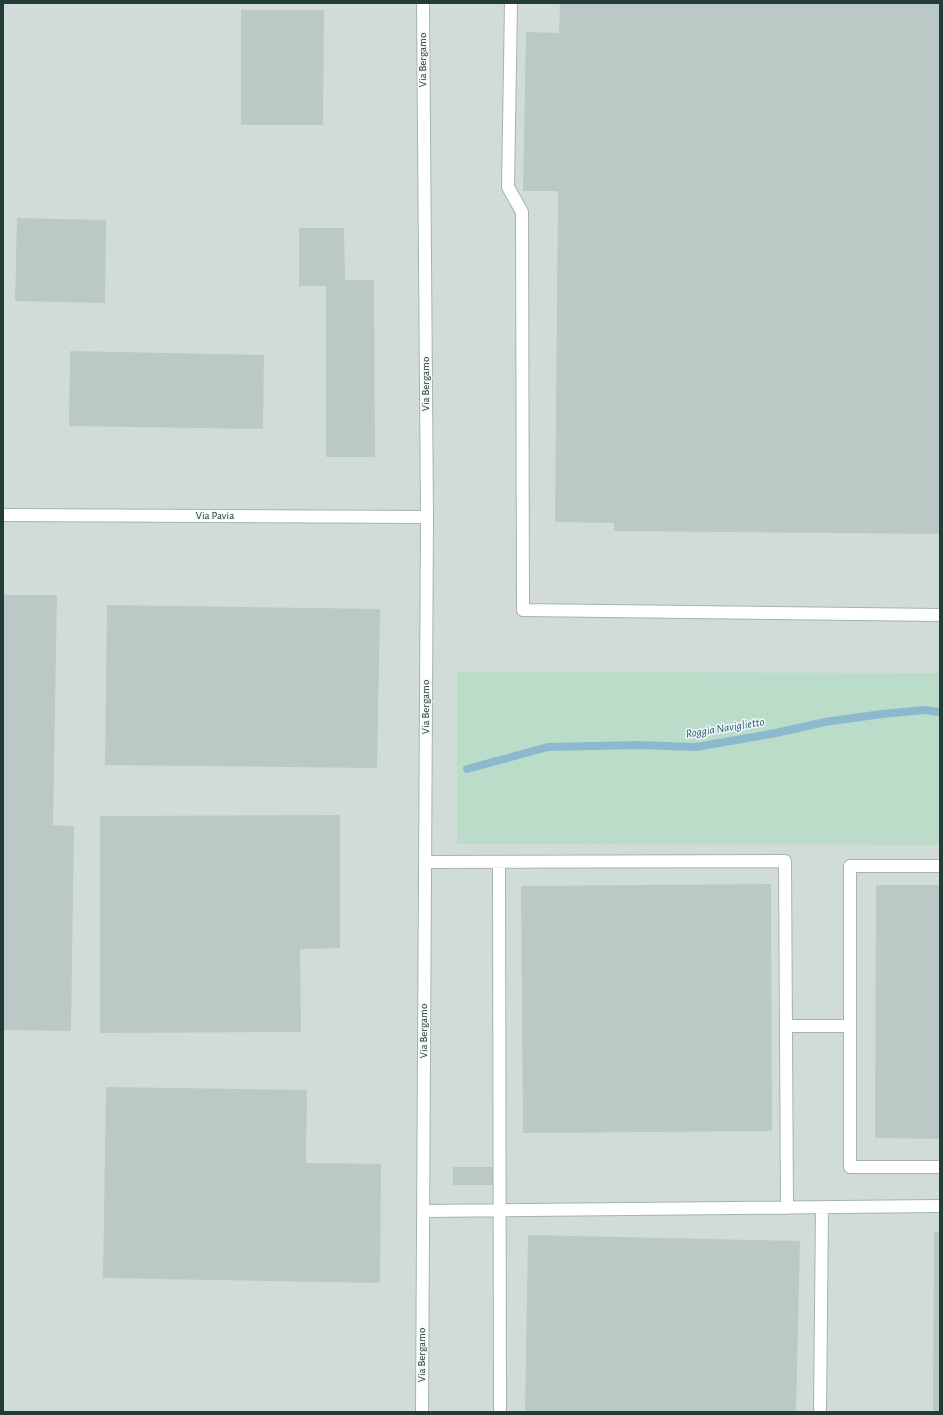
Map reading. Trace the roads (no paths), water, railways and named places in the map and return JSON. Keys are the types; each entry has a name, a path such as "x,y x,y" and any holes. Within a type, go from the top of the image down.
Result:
{"street":[{"name":"Via Bergamo","path":"422,1412 427,517 423,3"},
{"path":"512,3 508,187 522,212 523,610 940,615"},
{"name":"Via Pavia","path":"3,515 427,517"},
{"path":"425,862 785,862 787,1208"},
{"path":"499,862 500,1412"},
{"path":"940,866 850,866 850,1167 940,1167"},
{"path":"786,1026 850,1026"},
{"path":"423,1211 940,1206"},
{"path":"820,1412 822,1208"}],"waterway":[{"name":"Roggia Naviglietto","path":"467,769 548,747 637,745 696,747 776,733 825,722 925,710 940,712"}]}
